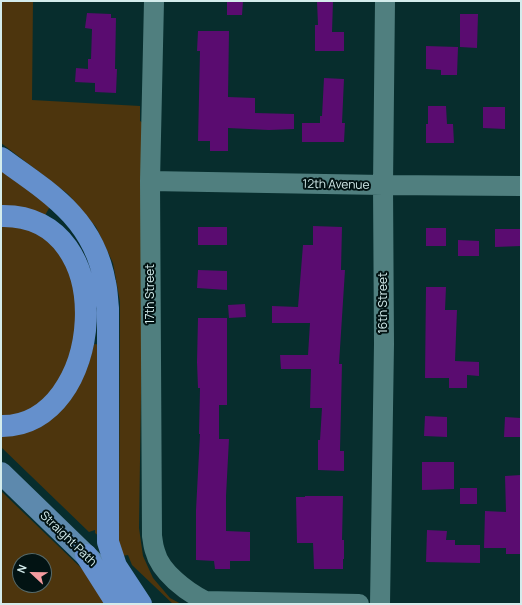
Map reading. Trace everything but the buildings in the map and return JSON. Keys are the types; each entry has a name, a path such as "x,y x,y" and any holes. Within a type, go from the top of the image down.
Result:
{"highway":[{"path":"1,158 53,196 75,217 86,231 92,243 103,274 108,308 108,542 116,566 141,604"},
{"path":"1,216 14,216 33,221 51,231 66,246 77,265 81,277 87,316 84,340 77,366 66,387 56,399 39,415 30,421 1,426"},
{"path":"86,555 117,604"}],"main road":[{"name":"Straight Path","path":"1,473 136,604"}],"street":[{"name":"17th Street","path":"154,1 150,181 152,536 155,553 165,570 175,580 191,594 205,601 360,604"},
{"name":"16th Street","path":"380,604 384,344 383,186 385,1"},
{"name":"12th Avenue","path":"150,181 383,186 521,186"}],"shaded area":[{"path":"1,1 33,1 32,100 140,106 140,121 145,124 139,528 143,556 153,578 170,598 181,604 173,604 132,565 128,555 122,556 119,544 120,302 113,263 96,227 68,194 1,143"},
{"path":"1,166 52,203 44,217 1,208"},
{"path":"1,224 27,225 56,242 70,266 82,313 72,361 45,403 3,420 1,414"},
{"path":"94,344 104,345 101,538 95,533 95,530 89,532 1,447 1,436 69,400 88,366"},
{"path":"1,491 103,589 111,604 1,604"}]}
